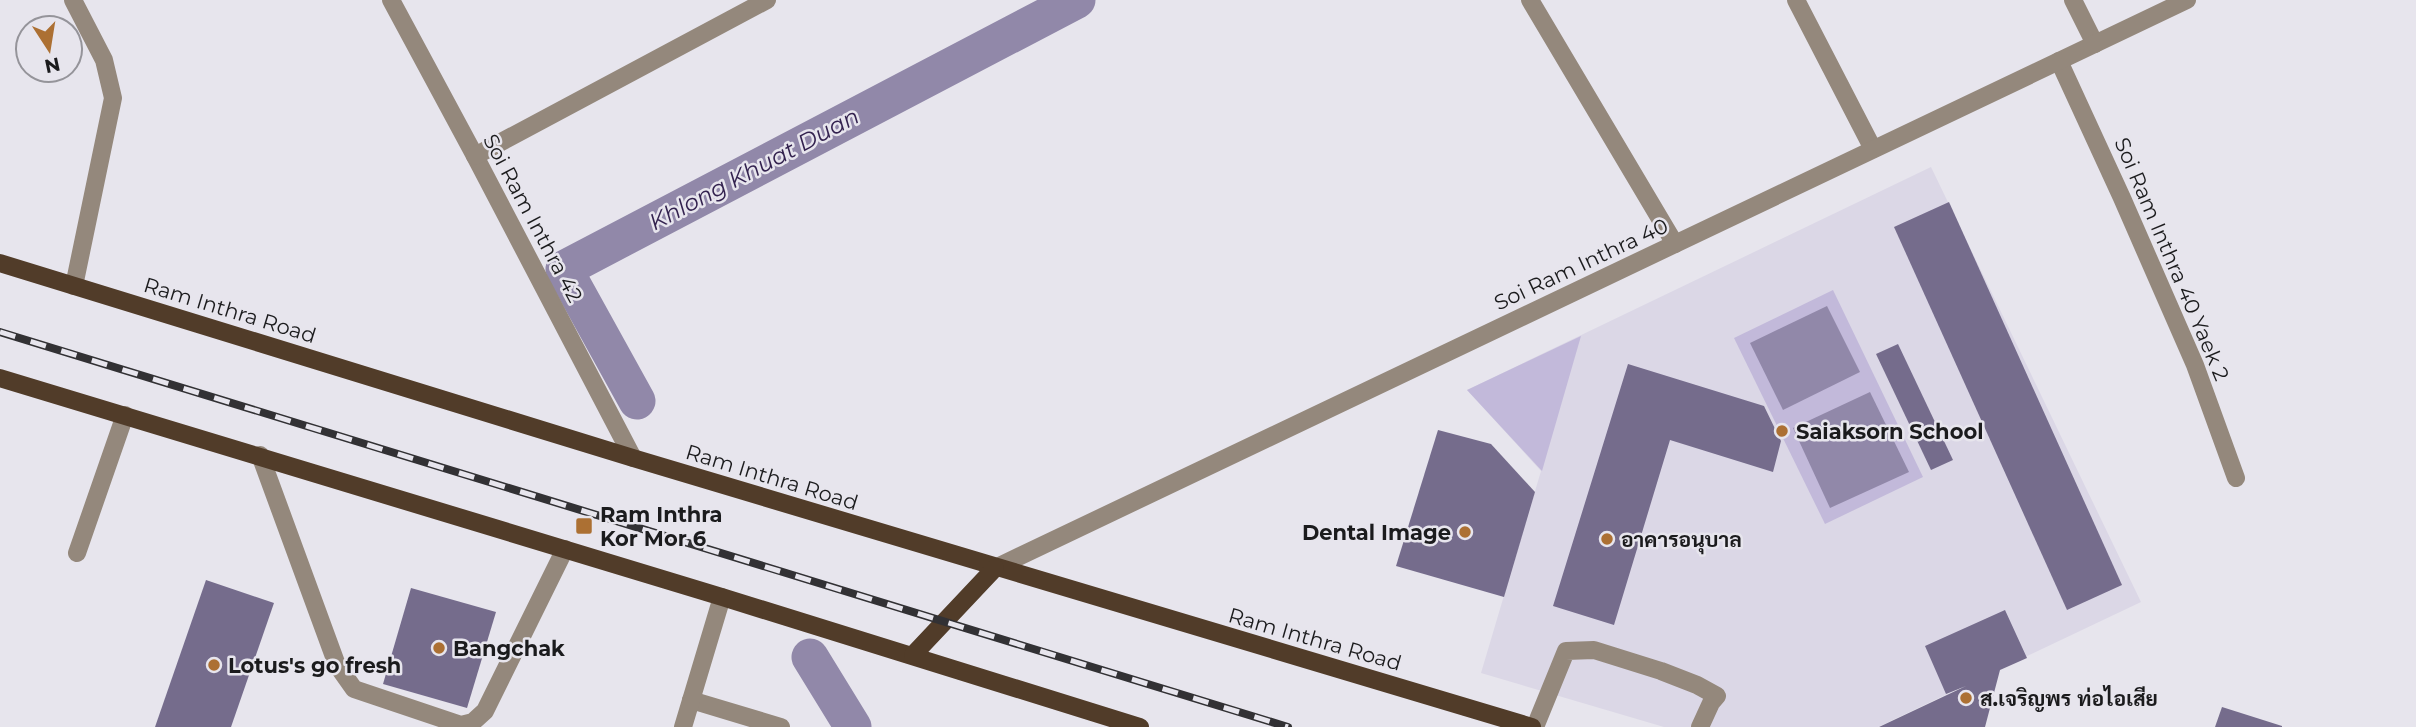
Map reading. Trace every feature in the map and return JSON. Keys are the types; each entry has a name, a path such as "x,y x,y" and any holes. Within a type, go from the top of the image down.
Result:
{"main road":[{"name":"Ram Inthra Road","path":"0,263 995,568 1533,727"},
{"path":"0,378 260,455 1140,727"},
{"path":"913,655 995,568"}],"street":[{"path":"73,0 104,60 113,98 74,286"},
{"name":"Soi Ram Inthra 42","path":"391,0 633,458"},
{"path":"475,156 767,0"},
{"path":"1530,0 1675,244"},
{"path":"1796,0 1873,149"},
{"path":"2073,0 2095,44"},
{"name":"Soi Ram Inthra 40","path":"995,568 2187,0"},
{"name":"Soi Ram Inthra 40 Yaek 2","path":"2059,61 2195,365 2236,478"},
{"path":"77,553 125,415"},
{"path":"260,455 337,665 347,681 354,689 461,725 473,722 485,711 565,549"},
{"path":"683,727 722,597"},
{"path":"1533,727 1566,651 1594,650 1661,671 1717,696 1700,727"},
{"path":"691,700 781,727"}],"shaded area":[{"name":"Saiaksorn School","path":"1931,167 2141,602 1878,727 1664,727 1481,673 1541,471 1467,390"},
{"path":"1833,290 1923,477 1825,524 1734,338"},
{"path":"1827,306 1860,372 1783,410 1750,343"},
{"path":"1581,336 1542,471 1467,390"},
{"path":"1870,392 1909,472 1830,508 1793,428"}],"building":[{"path":"1949,202 2122,585 2067,610 1894,227"},
{"path":"1898,344 1953,460 1931,470 1876,354"},
{"name":"อาคารอนุบาล","path":"1628,364 1764,406 1781,441 1773,472 1670,440 1614,625 1553,606"},
{"name":"Dental Image","path":"1438,430 1491,444 1535,492 1504,597 1396,566"},
{"name":"Lotus's go fresh","path":"206,580 274,603 231,727 155,727"},
{"name":"Bangchak","path":"411,588 496,612 467,708 383,684"},
{"path":"2005,610 2027,658 2000,670 1985,727 1879,727 1966,686 1946,694 1925,646"},
{"path":"2222,707 2282,726 2282,727 2215,727"}],"waterway":[{"name":"Khlong Khuat Duan","path":"637,401 564,269 1077,0"},
{"name":"Khlong Khuat Duan","path":"810,657 853,727"}],"railway":[{"path":"0,332 1288,727"}],"place":[{"name":"Saiaksorn School","path":"1782,431"},
{"name":"Ram Inthra Kor Mor 6","path":"584,526"},
{"name":"Dental Image","path":"1465,532"},
{"name":"อาคารอนุบาล","path":"1607,539"},
{"name":"Bangchak","path":"439,648"},
{"name":"Lotus's go fresh","path":"214,665"},
{"name":"ส.เจริญพร ท่อไอเสีย","path":"1966,698"}]}
